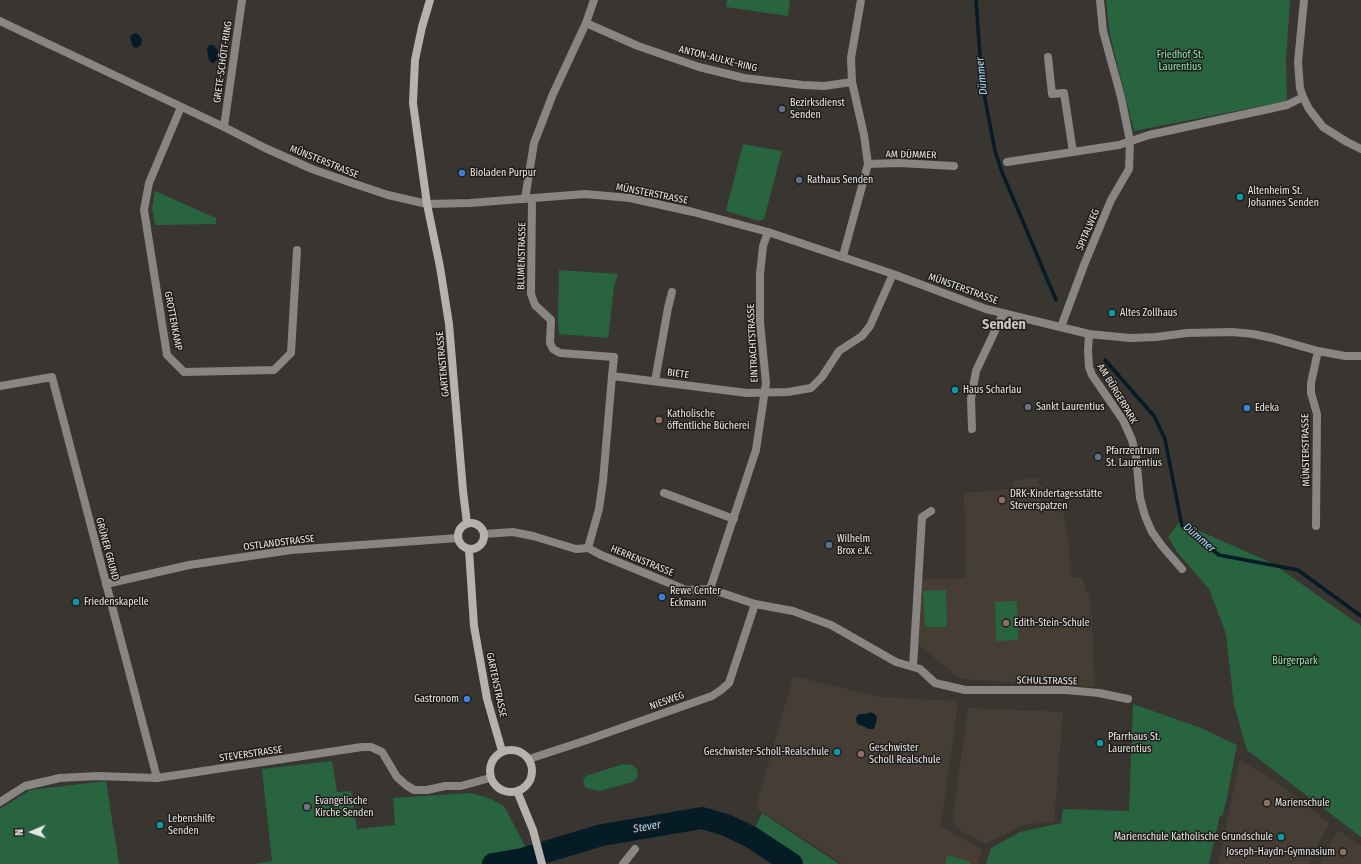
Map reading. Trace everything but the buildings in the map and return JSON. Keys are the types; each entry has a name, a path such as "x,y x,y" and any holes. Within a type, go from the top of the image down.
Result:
{"street":[{"name":"GRETE-SCHÖTT-RING","path":"224,127 242,0"},
{"name":"GARTENSTRASSE","path":"430,0 418,44 413,84 414,110 427,204 440,267 449,324 462,491 467,523"},
{"path":"529,199 528,170 534,143 553,94 586,23 594,0"},
{"path":"843,256 868,164 864,135 852,82 851,58 861,0"},
{"name":"SPITALWEG","path":"1061,327 1108,206 1129,169 1130,141 1121,97 1103,31 1100,0"},
{"path":"1304,0 1298,62 1300,88 1303,97 1309,109 1323,127 1361,149"},
{"name":"MÜNSTERSTRASSE","path":"0,21 224,127 264,148 334,177 378,192 427,204 470,203 585,194 630,198 693,212 768,232 843,256 986,309 1088,334 1136,338 1186,333 1232,332 1266,337 1318,351 1345,356 1361,356"},
{"name":"ANTON-AULKE-RING","path":"586,23 638,46 673,59 744,78 824,86 852,82"},
{"path":"1048,57 1052,94 1064,93 1073,152"},
{"path":"1007,162 1119,145 1149,135 1287,105 1303,97"},
{"name":"GROTTENKAMP","path":"181,107 149,183 144,210 167,355 184,372 274,370 291,353 297,250"},
{"name":"AM DÜMMER","path":"868,164 899,163 954,166"},
{"name":"BLUMENSTRASSE","path":"529,199 531,294 535,305 551,320 550,343 553,349 560,353 614,357 612,376"},
{"name":"EINTRACHTSTRASSE","path":"710,589 756,450 766,380 760,322 760,274 763,246 768,232"},
{"name":"BIETE","path":"672,292 654,382 747,393 788,392 812,388 839,351 862,336 870,326 893,274"},
{"path":"972,429 971,399 976,371 1003,314"},
{"name":"AM BÜRGERPARK","path":"1088,334 1089,367 1092,375 1123,420 1132,440 1136,456 1140,498 1145,516 1152,532 1182,570"},
{"name":"MÜNSTERSTRASSE","path":"1316,526 1317,414 1311,392 1311,383 1318,351"},
{"path":"588,548 599,509 603,481 612,376 654,382"},
{"name":"GRÜNER GRUND","path":"0,386 52,377 157,778"},
{"path":"664,493 734,518"},
{"path":"916,668 922,517 931,511"},
{"path":"467,523 480,526 484,534 482,544 474,550 469,550 461,546 458,538 460,529 467,523"},
{"name":"HERRENSTRASSE","path":"484,534 513,532 533,536 576,549 588,548 605,557 686,590 710,589 755,604 793,611 831,625 896,662 916,668"},
{"name":"OSTLANDSTRASSE","path":"106,584 189,565 291,550 458,538"},
{"name":"GARTENSTRASSE","path":"469,550 474,626 487,699 502,751"},
{"name":"NIESWEG","path":"529,759 705,698 721,690 729,683 755,604"},
{"name":"SCHULSTRASSE","path":"916,668 936,683 966,690 1066,690 1099,693 1128,699"},
{"name":"STEVERSTRASSE","path":"0,802 25,786 60,778 97,776 157,778 362,747 371,747 382,752 397,778 414,790 427,790 445,786 461,786 490,778"},
{"path":"510,749 517,750 529,759 532,776 524,788 518,791 509,792 501,790 494,785 490,778 489,770 491,762 495,756 502,751 510,749"},
{"path":"518,791 534,835 542,864"},
{"path":"623,864 635,849"}],"shaded area":[{"name":"Edith-Stein-Schule","path":"1037,478 1042,506 1057,508 1063,511 1072,577 1082,577 1091,603 1095,687 960,679 918,644 921,579 966,578 964,493 1013,489 1013,481"},
{"name":"Geschwister Scholl Realschule","path":"793,676 879,697 958,701 941,826 982,850 978,864 843,864 756,808"},
{"path":"968,708 1063,712 1054,821 1023,825 986,844 961,831 952,822"},
{"name":"Marienschule","path":"1240,760 1277,782 1329,823 1308,864 1218,864"},
{"name":"Joseph-Haydn-Gymnasium","path":"1338,830 1361,846 1361,864 1319,864"}],"green space":[{"path":"727,0 790,0 788,16 726,7"},
{"name":"Friedhof St. Laurentius","path":"1106,0 1290,0 1286,60 1287,101 1134,131 1110,35"},
{"path":"743,144 782,151 764,219 759,221 726,211"},
{"path":"155,191 216,218 216,224 155,225 152,209"},
{"path":"559,270 618,274 614,287 608,338 559,334"},
{"name":"Bürgerpark","path":"1179,522 1272,563 1361,626 1361,837 1247,750 1234,705 1226,634 1209,589 1177,552 1168,537"},
{"path":"946,590 947,627 925,627 923,591"},
{"path":"1017,601 1018,640 996,641 995,602"},
{"path":"1133,704 1201,728 1237,745 1226,802 1222,817 1220,815 1209,864 986,864 991,848 1020,832 1061,823 1063,809 1129,811"},
{"path":"332,761 337,792 351,791 357,829 395,825 393,798 471,793 491,799 504,806 524,844 530,864 252,864 272,861 262,769"},
{"path":"623,764 632,765 637,769 638,777 633,782 599,791 585,787 583,781 586,776"},
{"path":"106,781 119,864 0,864 0,809 30,790"},
{"path":"762,813 839,864 773,864 749,841"},
{"path":"947,855 970,862 970,864 945,864"}],"water":[{"path":"136,33 142,40 141,45 137,48 133,47 130,38 132,34"},
{"path":"209,45 213,45 218,50 218,58 214,63 209,60 207,50"},
{"path":"870,712 875,714 877,718 873,729 857,724 856,718 859,714 866,714"}],"waterway":[{"path":"976,0 982,83 995,151 1002,172 1056,300"},
{"name":"Dümmer","path":"1105,360 1154,416 1165,439 1182,526 1219,555 1298,570 1361,616"},
{"name":"Stever","path":"493,864 522,859 602,835 702,818 726,825 751,837 792,864"}],"place":[{"name":"Bezirksdienst Senden","path":"782,109"},
{"name":"Bioladen Purpur","path":"462,173"},
{"name":"Rathaus Senden","path":"799,180"},
{"name":"Altenheim St. Johannes Senden","path":"1240,197"},
{"name":"Altes Zollhaus","path":"1112,313"},
{"name":"Haus Scharlau","path":"955,390"},
{"name":"Sankt Laurentius","path":"1028,407"},
{"name":"Edeka","path":"1247,408"},
{"name":"Katholische öffentliche Bücherei","path":"659,420"},
{"name":"Pfarrzentrum St. Laurentius","path":"1098,457"},
{"name":"DRK-Kindertagesstätte Steverspatzen","path":"1002,500"},
{"name":"Wilhelm Brox e.K.","path":"829,545"},
{"name":"Rewe Center Eckmann","path":"662,597"},
{"name":"Friedenskapelle","path":"76,602"},
{"name":"Edith-Stein-Schule","path":"1006,623"},
{"name":"Gastronom","path":"467,699"},
{"name":"Pfarrhaus St. Laurentius","path":"1100,743"},
{"name":"Geschwister-Scholl-Realschule","path":"837,752"},
{"name":"Geschwister Scholl Realschule","path":"861,754"},
{"name":"Marienschule","path":"1267,803"},
{"name":"Evangelische Kirche Senden","path":"307,807"},
{"name":"Lebenshilfe Senden","path":"160,825"},
{"name":"Marienschule Katholische Grundschule","path":"1281,837"},
{"name":"Joseph-Haydn-Gymnasium","path":"1343,852"}],"district":[{"name":"Senden","path":"1004,325"}]}
